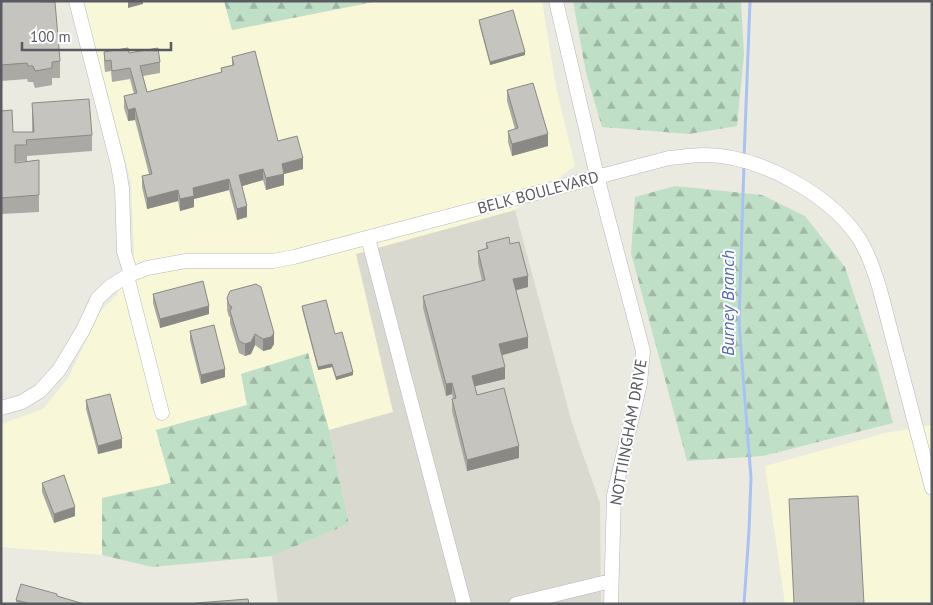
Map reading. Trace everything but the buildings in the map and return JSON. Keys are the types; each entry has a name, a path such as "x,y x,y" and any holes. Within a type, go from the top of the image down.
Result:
{"street":[{"path":"76,1 118,165 122,188 124,252 162,413"},
{"name":"NOTTIINGHAM DRIVE","path":"556,1 596,176 643,351 640,383 614,495 611,604"},
{"name":"BELK BOULEVARD","path":"1,408 22,402 40,391 59,370 83,330 98,298 111,286 129,275 147,268 186,260 273,261 294,258 596,176 670,158 704,154 744,161 766,168 794,182 820,197 860,240 880,290 932,488"},
{"path":"368,238 464,604"},
{"path":"516,604 611,581"}],"shaded area":[{"path":"83,1 224,1 232,30 378,1 542,1 556,87 575,166 515,210 357,255 393,412 329,430 308,354 241,374 247,405 156,430 171,483 102,498 102,555 1,547 1,424 43,409 68,378 100,312 117,295 134,254 131,182"},
{"path":"515,210 572,423 600,503 601,604 278,604 272,556 349,524 329,430 393,412 356,254"},
{"path":"932,425 932,604 785,604 765,466 885,433"}],"green space":[{"path":"224,1 378,1 232,30"},
{"path":"573,1 741,1 744,55 737,126 689,134 602,127 586,73"},
{"path":"675,186 762,195 805,216 845,267 877,365 893,423 763,456 687,461 631,253 635,197"},
{"path":"308,353 329,430 349,524 272,556 152,567 102,555 102,498 171,483 156,430 247,405 241,374"}],"waterway":[{"name":"Burney Branch","path":"744,158 750,1"},
{"name":"Burney Branch","path":"744,164 739,323 751,478 744,604"}]}
